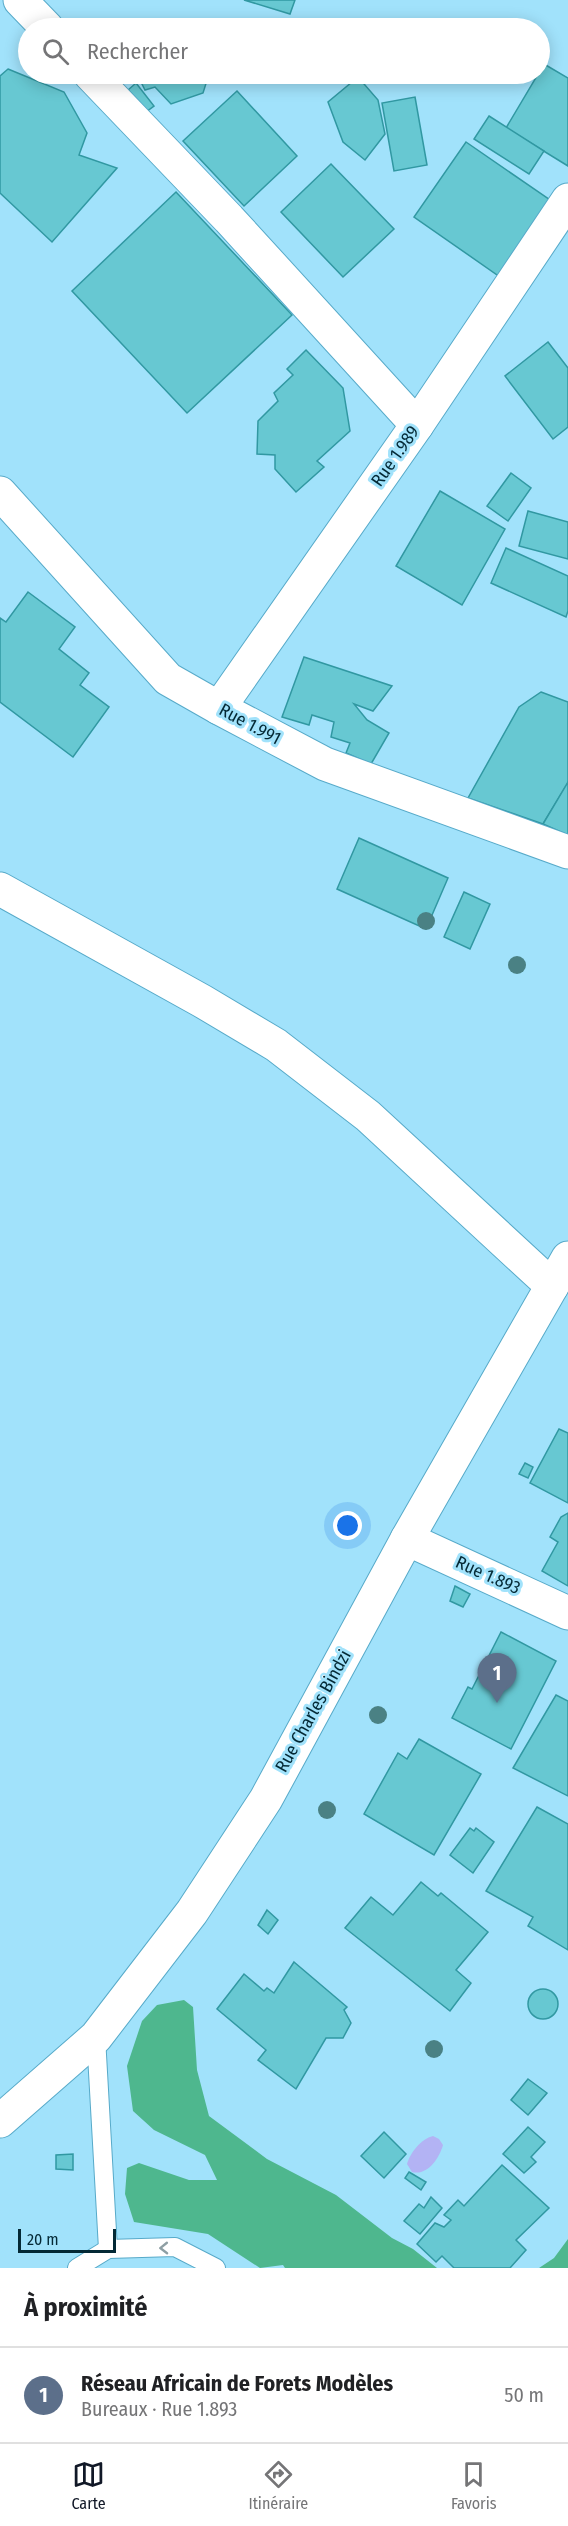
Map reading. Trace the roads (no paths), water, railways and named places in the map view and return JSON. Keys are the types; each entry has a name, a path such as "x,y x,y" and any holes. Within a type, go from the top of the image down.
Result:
{"street":[{"path":"20,0 37,18"},
{"path":"100,84 229,219 417,425"},
{"name":"Rue 1.989","path":"219,708 417,425 568,200"},
{"name":"Rue 1.991","path":"0,493 168,679 325,764 568,852"},
{"path":"0,889 202,1000 276,1046 368,1116 560,1272"},
{"name":"Rue Charles Bindzi","path":"0,2121 96,2037 192,1912 266,1799 407,1539 560,1272"},
{"name":"Rue 1.893","path":"407,1539 568,1613"}],"lane":[{"path":"96,2037 108,2249"},
{"path":"77,2268 108,2249 175,2247 216,2268"}],"water":[{"path":"433,2136 443,2145 439,2156 427,2169 417,2173 412,2172 407,2164 411,2155 420,2143"}],"place":[{"name":"Réseau Africain de Forets Modèles","path":"497,1703"}]}
